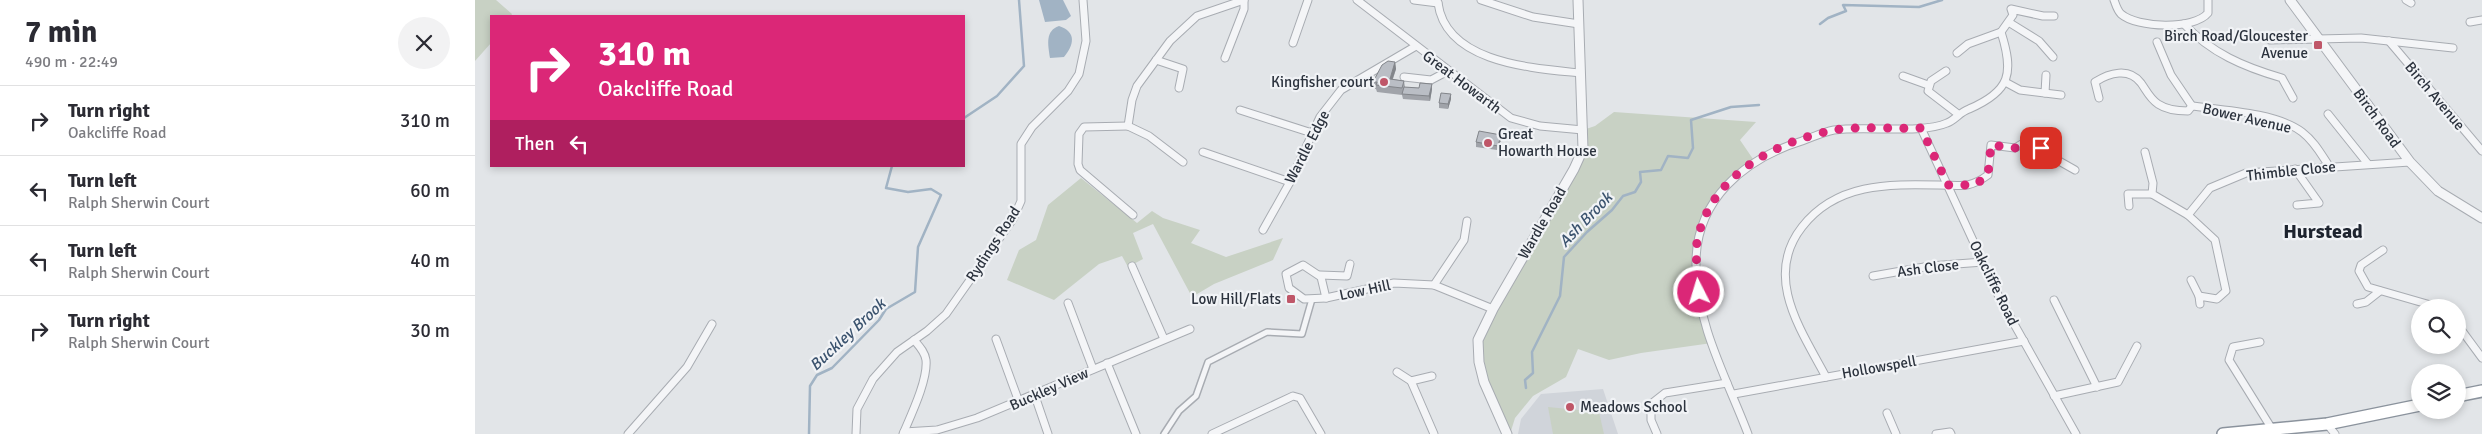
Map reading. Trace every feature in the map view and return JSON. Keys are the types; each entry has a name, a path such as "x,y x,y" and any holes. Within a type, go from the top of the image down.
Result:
{"highway":[{"path":"2466,394 2482,391"},
{"path":"2223,434 2331,429 2411,407"}],"street":[{"name":"Rydings Road","path":"856,434 857,409 873,379 897,352 946,314 1013,219 1021,201 1021,144 1031,127 1068,91 1079,74 1086,41 1085,4 1083,0"},
{"path":"1128,126 1134,94 1156,60 1189,21 1209,10 1244,0 1244,10 1225,58"},
{"path":"1293,43 1308,0"},
{"name":"Great Howarth","path":"1357,0 1366,4 1416,46 1511,118 1541,126 1583,130"},
{"path":"1414,0 1440,2 1441,22 1460,42 1493,58 1527,68 1580,73"},
{"path":"1481,0 1533,17 1579,24"},
{"name":"Wardle Road","path":"1507,434 1483,382 1479,362 1479,340 1493,308 1579,160 1583,149 1578,0"},
{"path":"1957,53 1968,44 2001,32 2013,16 2009,0"},
{"path":"2114,0 2120,12 2136,22 2184,24 2196,22 2205,17 2210,10 2209,0"},
{"name":"Birch Road","path":"2290,0 2409,162 2438,191 2482,218"},
{"path":"2011,10 2043,16 2054,16"},
{"path":"2470,22 2482,20"},
{"path":"2010,22 2032,34 2046,45 2053,57"},
{"path":"2184,24 2201,42 2251,69 2282,78 2291,91 2293,98"},
{"path":"1748,434 1734,394 1727,383 1703,312 1697,242 1719,193 1749,163 1792,143 1834,130 1921,128 1947,124 1958,114 1990,99 2007,83 2010,68 2001,32"},
{"path":"2270,40 2361,38 2453,48"},
{"name":"Birch Avenue","path":"2389,41 2482,151"},
{"path":"2157,42 2171,75 2192,106"},
{"name":"Wardle Edge","path":"1263,230 1290,182 1320,117 1341,90 1416,46"},
{"path":"1156,60 1183,68 1179,88"},
{"path":"1404,77 1431,80 1448,71"},
{"path":"1947,71 1931,80 1928,91 1958,114"},
{"name":"Bower Avenue","path":"2099,98 2095,82 2111,74 2126,74 2137,78 2156,103 2172,111 2187,111 2192,106 2282,123 2297,128 2309,139 2329,166"},
{"path":"2045,93 2046,75"},
{"path":"1903,76 1928,86"},
{"path":"2007,83 2020,90 2061,94"},
{"path":"1240,110 1312,133"},
{"path":"2328,114 2368,164"},
{"path":"1133,215 1083,174 1078,164 1079,134 1084,127 1128,126 1145,131 1154,141 1183,162"},
{"name":"Oakcliffe Road","path":"1921,128 2000,299 2076,434"},
{"path":"1826,377 1794,313 1786,284 1786,252 1797,233 1816,210 1843,194 1869,187 1975,185 1988,175 1991,145 2015,148 2029,140 2052,157 2075,170"},
{"path":"1203,152 1290,182"},
{"path":"2145,152 2153,183 2152,194"},
{"name":"Thimble Close","path":"2188,215 2210,188 2245,173 2409,162"},
{"path":"2295,169 2319,203 2297,205"},
{"path":"2129,206 2128,194 2152,194 2188,215 2215,240 2226,291 2217,299 2199,300 2191,280"},
{"path":"1434,285 1464,240 1467,221"},
{"path":"2383,250 2361,265 2359,271 2368,287 2411,300"},
{"name":"Ash Close","path":"1873,276 1930,266 1983,262"},
{"path":"1320,275 1347,276 1350,264"},
{"name":"Low Hill","path":"1326,298 1325,281 1317,270 1303,265 1286,274 1289,288 1304,299 1326,298 1395,284 1434,285 1493,308"},
{"path":"1132,266 1164,339"},
{"path":"2357,304 2367,302 2380,291"},
{"path":"1164,434 1179,411 1196,396 1208,362 1267,332 1302,334 1312,299"},
{"path":"2054,300 2097,386"},
{"path":"1068,303 1093,369"},
{"path":"628,434 687,367 712,324"},
{"name":"Buckley View","path":"903,433 957,431 1093,369 1190,330"},
{"path":"2466,334 2478,347 2482,358"},
{"path":"996,339 1019,402"},
{"path":"903,433 921,382 926,361 922,350 914,340"},
{"name":"Hollowspell","path":"1734,394 2024,341"},
{"path":"2260,342 2233,347 2229,360 2271,431"},
{"path":"2054,396 2118,382 2137,346"},
{"path":"1107,363 1136,434"},
{"path":"1397,372 1411,381 1434,434"},
{"path":"1411,381 1432,376"},
{"path":"1657,434 1651,420 1651,404 1665,393 1727,383"},
{"path":"1035,396 1048,434"},
{"path":"1211,434 1293,396 1300,398 1321,434"},
{"path":"1887,413 1896,434"},
{"path":"1936,434 1950,433"}],"shaded area":[{"path":"475,0 496,0 512,14 490,15 490,44 475,61"},
{"path":"1614,112 1756,122 1740,140 1753,159 1734,173 1718,191 1708,208 1695,260 1712,343 1641,353 1609,360 1578,349 1566,377 1533,396 1515,418 1510,434 1486,380 1482,341 1496,309 1577,170 1586,129 1595,126"},
{"path":"1081,178 1137,223 1152,211 1163,218 1200,230 1191,243 1226,257 1283,238 1273,260 1214,284 1192,297 1153,224 1133,233 1143,259 1128,267 1122,256 1099,264 1054,300 1007,280 1019,250 1036,240 1048,205"},
{"name":"Meadows School","path":"1603,389 1618,434 1518,434 1521,419 1541,394"},
{"path":"1548,407 1599,412 1604,434 1553,434"}],"water":[{"path":"1039,0 1063,0 1071,16 1066,20 1045,22"},
{"path":"1059,26 1069,32 1072,44 1064,57 1050,58 1049,35 1051,31"}],"building":[{"path":"1388,61 1395,62 1390,79 1404,81 1402,88 1376,85 1377,82 1373,82 1382,65"},
{"path":"1420,83 1432,84 1429,96 1402,94 1404,87 1419,88"},
{"path":"1441,93 1451,94 1448,104 1439,103"},
{"path":"1479,131 1501,135 1498,146 1476,142"}],"waterway":[{"name":"Buckley Brook","path":"965,117 997,96 1024,66 1019,0"},
{"name":"Ash Brook","path":"1820,24 1828,18 1846,11 1843,5 1919,7 1942,0"},
{"name":"Ash Brook","path":"1526,388 1525,380 1533,373 1532,352 1560,296 1564,257 1587,232 1612,210 1623,196 1635,192 1641,182 1640,172 1661,170 1668,156 1688,158 1693,148 1691,120 1731,107 1759,105"},
{"name":"Buckley Brook","path":"809,434 810,386 817,375 832,368 879,320 886,309 915,292 918,247 941,195 931,189 908,192 886,188 892,167"}],"place":[{"name":"Birch Road/Gloucester Avenue","path":"2318,45"},
{"name":"Kingfisher court","path":"1384,82"},
{"name":"Great Howarth House","path":"1488,143"},
{"name":"Low Hill/Flats","path":"1291,299"},
{"name":"Meadows School","path":"1570,407"}],"district":[{"name":"Hurstead","path":"2323,231"}],"route":[{"path":"1699,292 1697,242 1711,206 1719,193 1749,163 1792,143 1834,130 1921,128 1948,185 1975,185 1988,175 1991,145 2015,148 2029,140 2041,148"}]}
